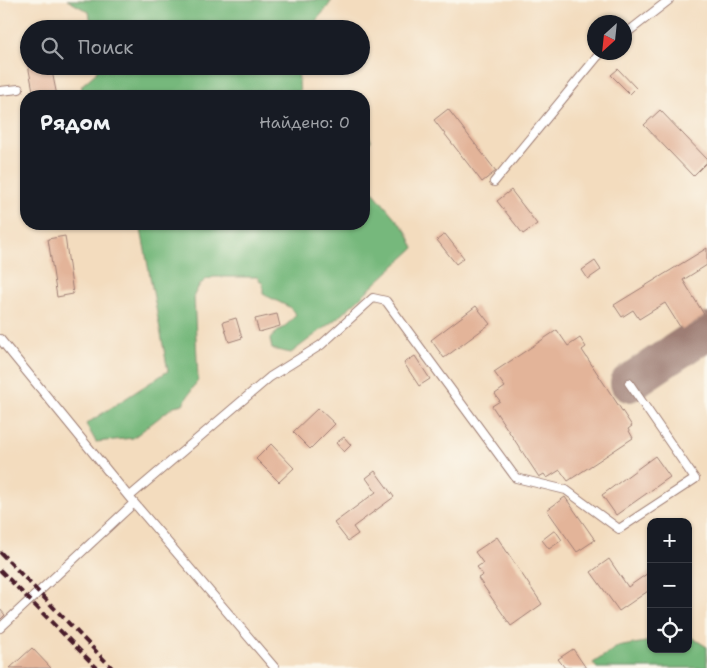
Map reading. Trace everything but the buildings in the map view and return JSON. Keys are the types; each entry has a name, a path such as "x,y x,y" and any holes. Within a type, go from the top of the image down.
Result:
{"lane":[{"path":"632,29 669,0"},
{"path":"494,182 595,60"},
{"path":"0,91 19,89"},
{"path":"0,628 132,500 270,377 321,345 373,298 386,301 516,478 566,490 619,529 695,479 629,384"},
{"path":"0,338 132,500 274,668"}],"green space":[{"path":"67,0 332,0 317,20 90,20 89,12"},
{"path":"94,75 299,75 300,90 81,90 82,85"},
{"path":"370,188 406,231 414,248 341,315 291,353 272,349 270,339 291,321 296,314 289,307 263,294 263,284 257,277 214,277 205,280 194,295 198,380 183,404 174,406 133,438 96,442 86,424 168,371 141,230 370,230"},
{"path":"692,638 707,647 707,668 597,668 593,663 617,647 647,642 647,653 692,653"}],"taxiway":[{"path":"629,383 707,331"}],"railway":[{"path":"0,552 112,668"},
{"path":"0,570 97,668"}]}
